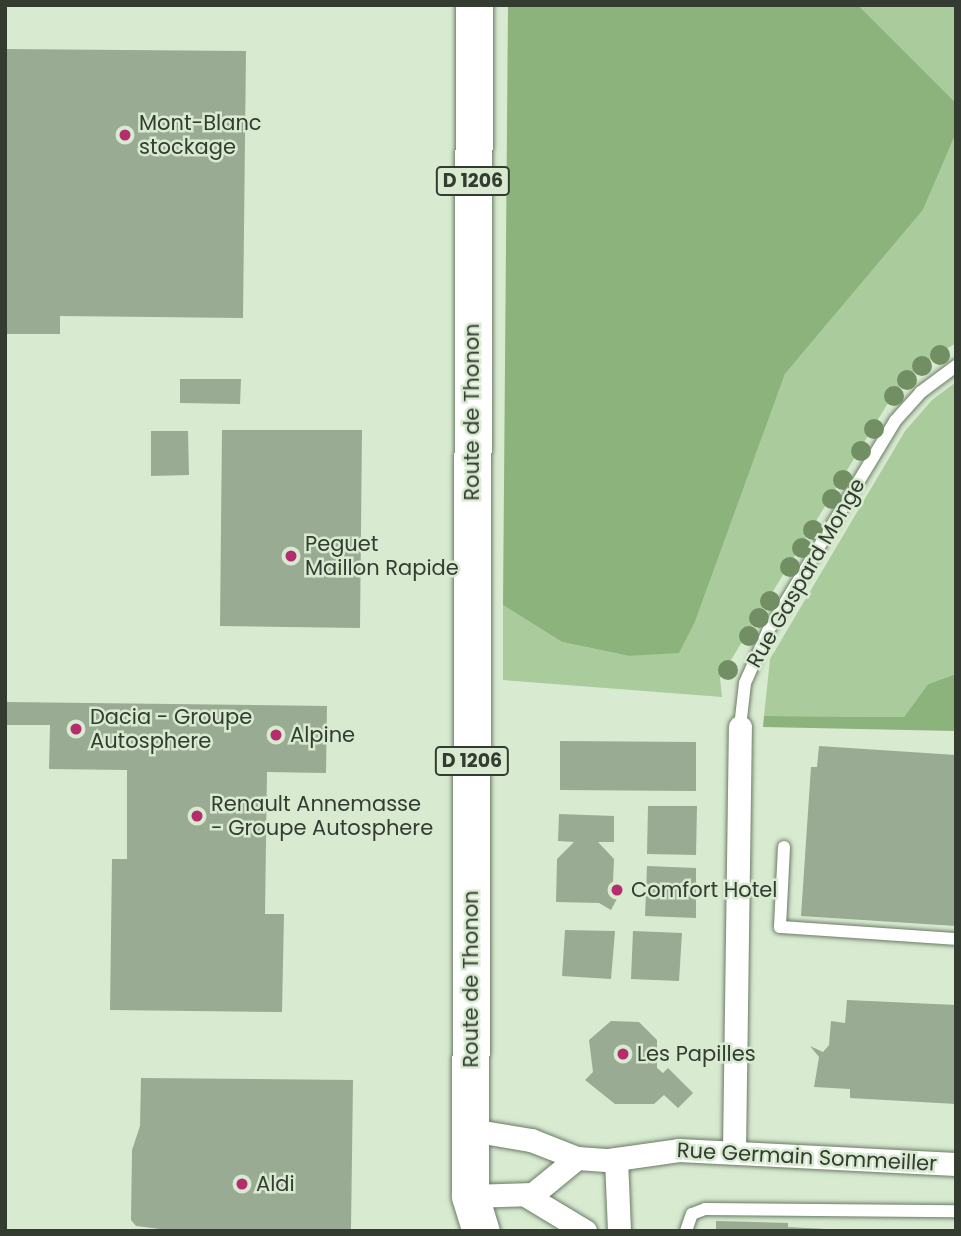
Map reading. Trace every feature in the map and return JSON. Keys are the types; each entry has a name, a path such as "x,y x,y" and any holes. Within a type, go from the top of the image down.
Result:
{"main road":[{"name":"Route de Thonon","path":"458,1231 470,1196 471,1130 474,5"},
{"name":"Route de Thonon","path":"470,1196 481,1231"}],"street":[{"name":"Rue Gaspard Monge","path":"734,1151 740,727"},
{"name":"Rue Germain Sommeiller","path":"471,1130 531,1140 577,1158 616,1159 671,1150 956,1164"},
{"path":"470,1196 527,1196 540,1191 577,1158"},
{"path":"616,1159 619,1231"},
{"path":"527,1196 585,1231"}],"lane":[{"name":"Rue Gaspard Monge","path":"740,727 745,683 768,631 895,421 921,392 956,366"},
{"path":"784,847 780,927 956,939"},
{"path":"686,1231 692,1214 705,1209 956,1211"}],"green space":[{"path":"508,5 858,5 956,103 956,133 923,210 785,374 695,622 679,653 629,656 562,642 503,605"},
{"path":"858,5 956,5 956,103"},
{"path":"956,133 956,343 917,368 893,395 720,678 722,697 503,680 503,605 562,642 629,656 679,652 695,622 785,374 923,210"},
{"path":"956,382 956,674 928,684 904,717 764,716 770,659 905,431 932,400"},
{"path":"956,674 956,731 763,727 764,716 904,717 928,684"}],"building":[{"name":"Mont-Blanc stockage","path":"5,49 246,51 243,318 60,316 60,334 5,334"},
{"path":"180,379 241,379 240,404 180,403"},
{"name":"Peguet Maillon Rapide","path":"222,430 362,430 360,628 220,626"},
{"path":"151,431 188,431 189,475 151,476"},
{"name":"Renault Annemasse - Groupe Autosphere","path":"6,702 327,706 326,773 267,772 265,914 284,914 282,1012 110,1010 112,859 127,859 127,770 49,769 50,725 6,725"},
{"path":"560,741 696,742 696,791 560,790"},
{"path":"819,746 956,755 956,926 801,916 811,767 817,767"},
{"path":"648,806 697,806 696,855 647,854"},
{"path":"559,814 614,816 614,842 598,842 614,859 613,883 619,895 611,910 599,903 556,902 557,859 574,842 558,841"},
{"path":"647,866 696,868 696,918 645,916"},
{"path":"565,930 615,931 611,979 562,976"},
{"path":"633,931 682,933 679,981 631,979"},
{"path":"847,1000 956,1005 956,1104 850,1098 850,1089 814,1087 819,1057 810,1046 823,1052 829,1045 831,1021 845,1023"},
{"name":"Les Papilles","path":"611,1021 639,1022 657,1040 657,1068 663,1073 668,1068 693,1093 678,1108 664,1095 654,1104 615,1104 585,1080 593,1072 589,1040"},
{"name":"Aldi","path":"141,1078 353,1080 351,1229 176,1231 136,1226 131,1220 132,1150 140,1126"},
{"path":"716,1221 788,1223 788,1227 865,1231 716,1231"}],"place":[{"name":"Mont-Blanc stockage","path":"125,135"},
{"name":"Peguet Maillon Rapide","path":"291,556"},
{"name":"Dacia - Groupe Autosphere","path":"76,729"},
{"name":"Alpine","path":"276,735"},
{"name":"Renault Annemasse - Groupe Autosphere","path":"197,816"},
{"name":"Comfort Hotel","path":"617,890"},
{"name":"Les Papilles","path":"623,1054"},
{"name":"Aldi","path":"242,1184"}]}
